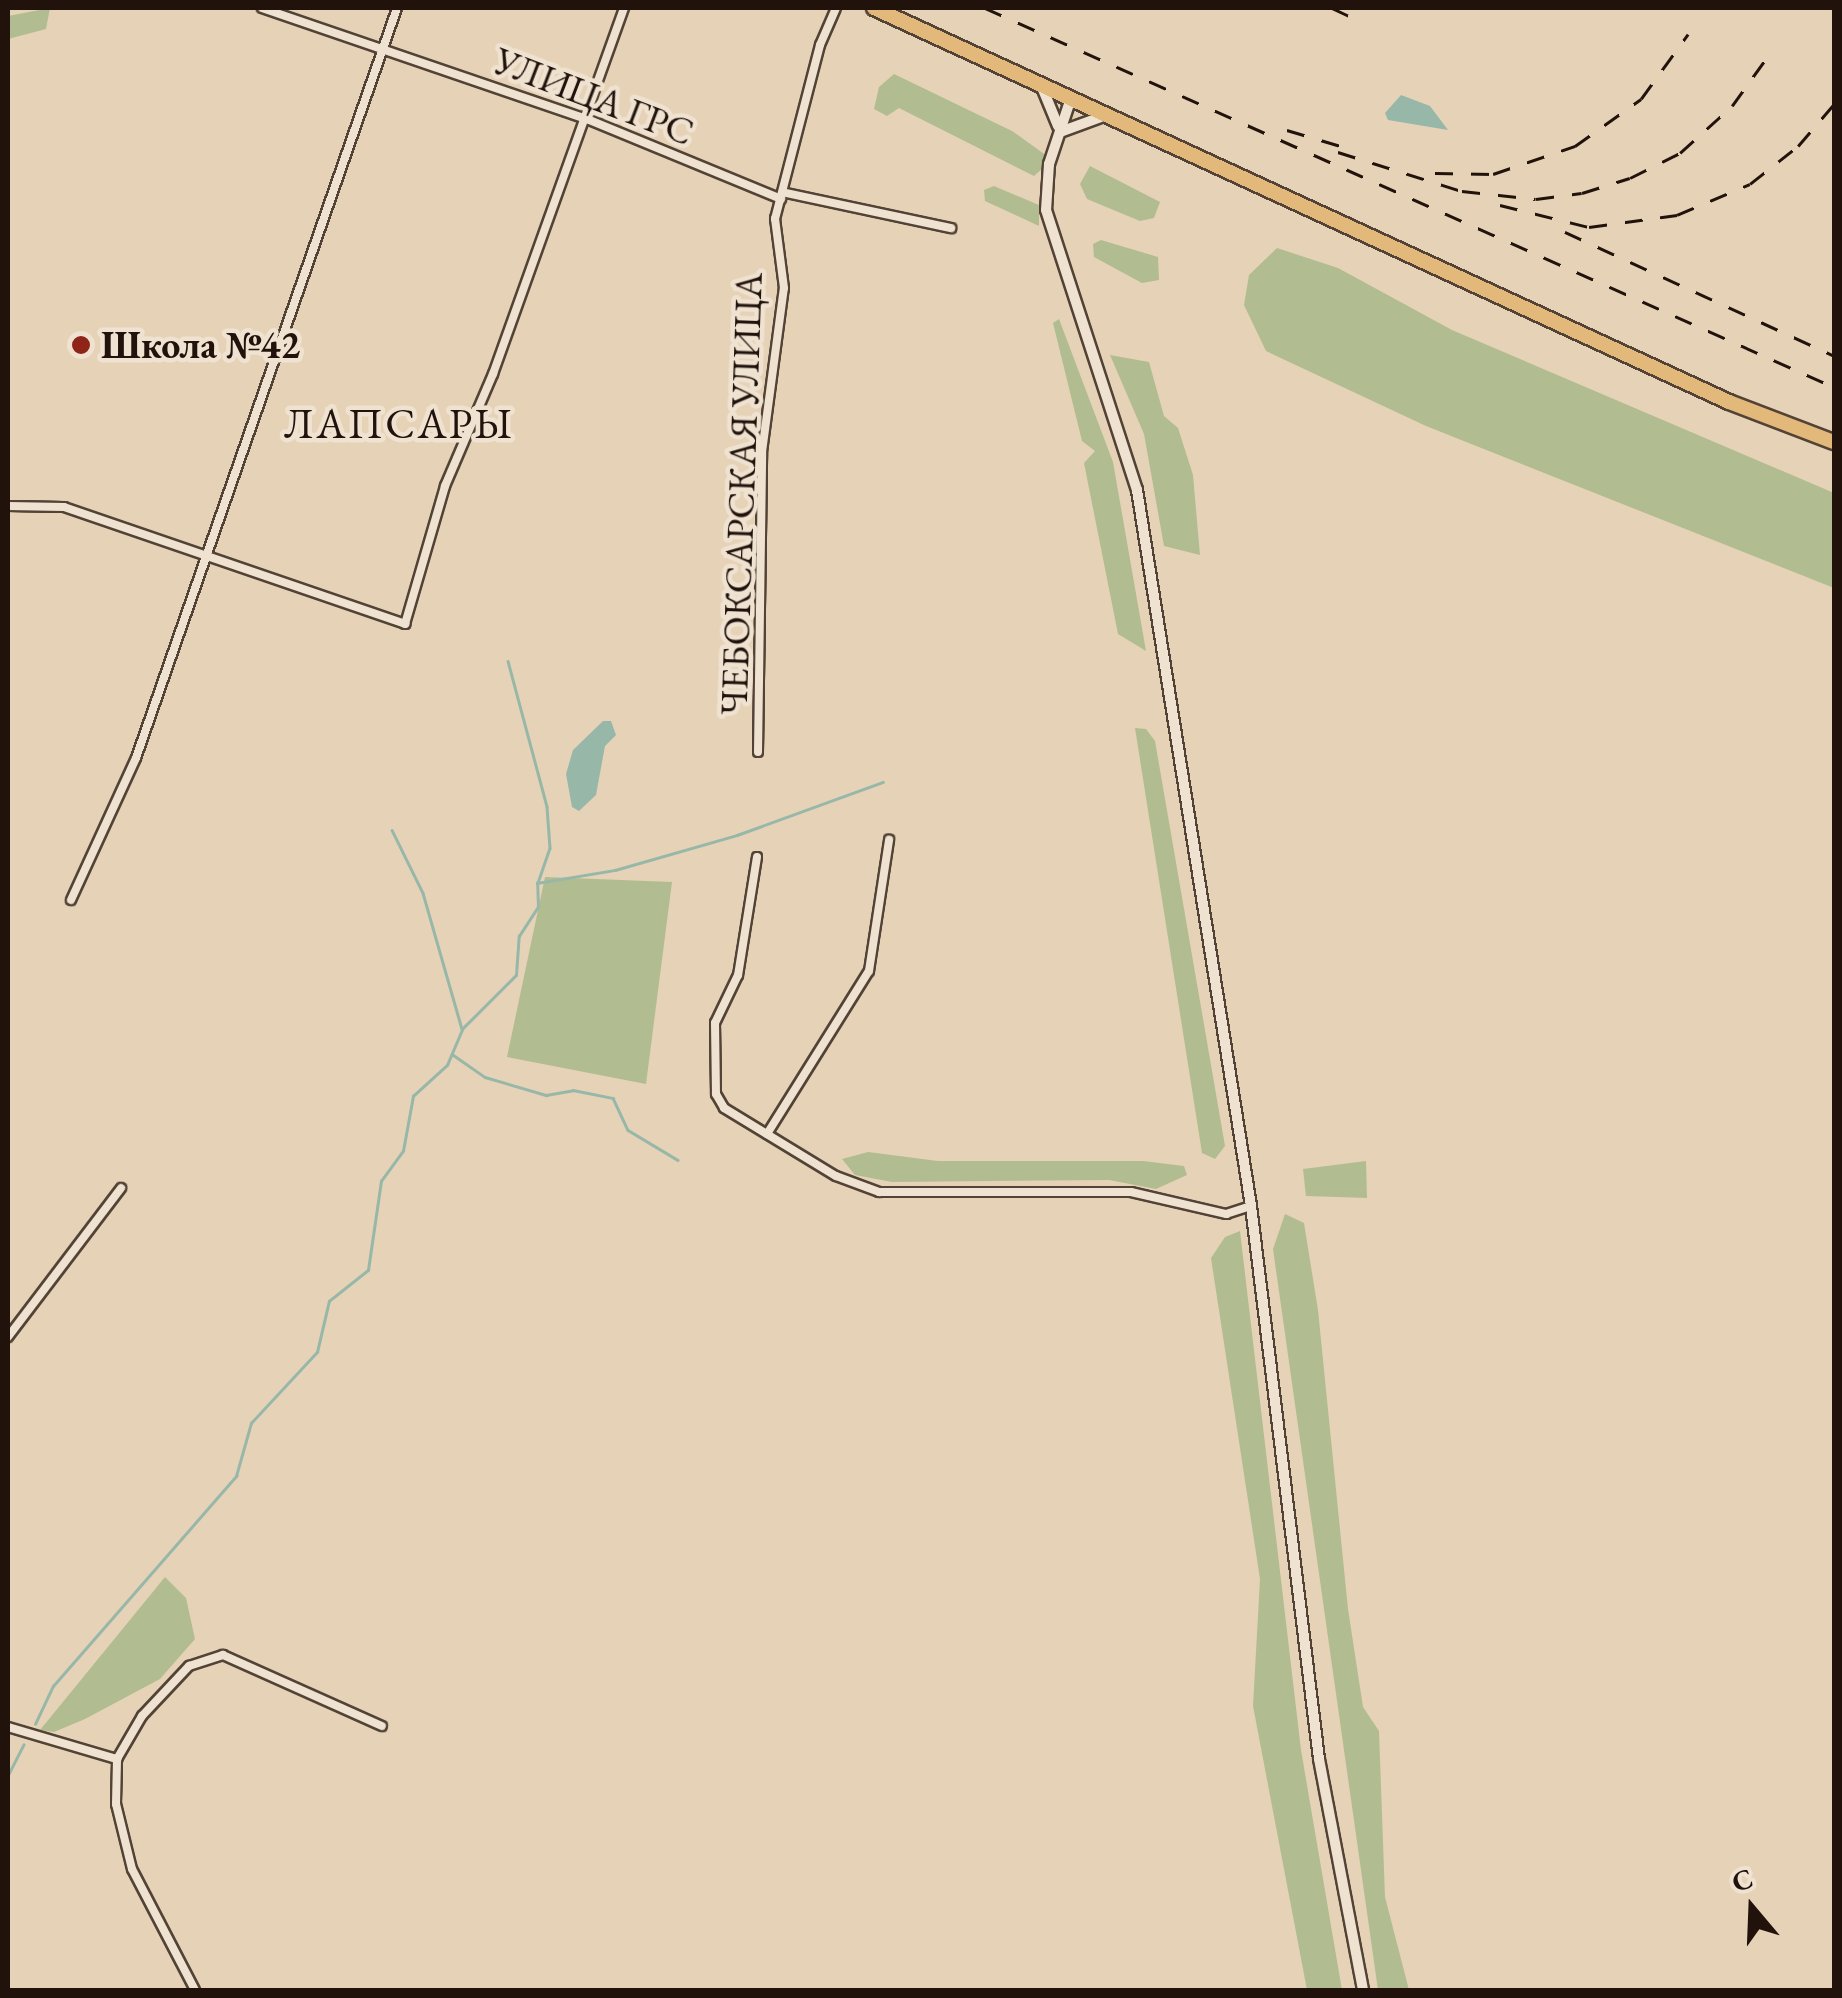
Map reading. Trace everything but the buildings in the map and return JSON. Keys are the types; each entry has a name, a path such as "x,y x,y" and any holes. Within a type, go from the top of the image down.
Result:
{"highway":[{"path":"874,8 1729,402 1834,442"}],"street":[{"name":"УЛИЦА ГРС","path":"262,8 386,46 783,196 950,228"},
{"path":"72,900 136,758 314,257 332,181 386,46 397,8"},
{"path":"8,506 64,507 406,624 445,486 587,119 624,8"},
{"name":"ЧЕБОКСАРСКАЯ УЛИЦА","path":"758,752 762,452 784,288 774,242 820,45 836,8"},
{"path":"1040,84 1059,132"},
{"path":"1071,98 1046,190 1049,232 1126,443 1137,490 1251,1206 1319,1759 1363,1990"},
{"path":"1059,132 1109,116"},
{"path":"767,1134 869,971 889,840"},
{"path":"757,857 738,975 715,1022 716,1094 724,1108 836,1176 879,1192 1131,1192 1226,1214 1251,1206"},
{"path":"8,1337 121,1188"},
{"path":"195,1990 132,1869 116,1804 117,1760 163,1690 189,1666 213,1656 236,1658 382,1726"},
{"path":"8,1727 117,1760"}],"shaded area":[{"path":"50,8 46,29 8,39 8,16"},
{"path":"894,74 1012,131 1047,156 1042,169 1034,176 899,108 887,116 874,109 879,87"},
{"path":"1401,95 1430,106 1448,130 1388,120 1385,113"},
{"path":"1090,166 1160,202 1154,218 1140,221 1087,199 1080,184"},
{"path":"994,186 1039,205 1039,226 985,201 984,190"},
{"path":"1101,240 1158,257 1159,280 1142,283 1094,257 1093,244"},
{"path":"1277,248 1338,268 1452,330 1834,493 1834,588 1426,426 1266,351 1244,305 1249,275"},
{"path":"1059,319 1113,462 1146,651 1118,634 1084,463 1095,451 1082,441 1053,323"},
{"path":"1110,355 1149,362 1164,416 1178,428 1193,475 1200,555 1164,546 1144,434"},
{"path":"603,721 611,721 616,735 605,746 596,795 579,811 572,807 566,774 573,750"},
{"path":"1135,728 1146,729 1155,741 1225,1146 1215,1159 1202,1153"},
{"path":"545,877 672,882 646,1084 507,1057"},
{"path":"868,1152 938,1161 1143,1161 1184,1166 1187,1175 1156,1189 1109,1180 892,1182 855,1175 842,1159"},
{"path":"1366,1161 1367,1198 1306,1196 1303,1169"},
{"path":"1285,1214 1304,1223 1318,1310 1348,1609 1363,1707 1379,1731 1385,1897 1409,1990 1378,1990 1273,1249"},
{"path":"1240,1231 1301,1750 1342,1990 1307,1990 1253,1706 1260,1579 1211,1258 1225,1237"},
{"path":"165,1577 186,1598 195,1639 160,1679 85,1719 54,1732 40,1730"}],"waterway":[{"path":"508,661 547,807 550,848 538,882"},
{"path":"35,1724 53,1686 236,1476 251,1423 317,1352 329,1301 368,1270 381,1181 403,1151 413,1096 447,1065 462,1029 516,975 519,936 538,907 537,883 615,870 737,835 883,782"},
{"path":"392,830 423,893 462,1029"},
{"path":"452,1054 485,1077 546,1095 573,1090 613,1098 628,1130 678,1160"},
{"path":"8,1775 23,1745"}],"railway":[{"path":"985,8 1834,387"},
{"path":"1332,8 1349,16"},
{"path":"1435,173 1493,174 1575,146 1641,99 1688,34"},
{"path":"1338,152 1462,191 1536,199 1582,193 1630,178 1680,153 1732,106 1773,49"},
{"path":"1500,205 1589,227 1677,215 1750,184 1798,146 1834,104"},
{"path":"1287,130 1354,150"},
{"path":"1565,232 1834,356"}],"place":[{"name":"Школа №42","path":"81,345"}],"district":[{"name":"ЛАПСАРЫ","path":"399,424"}]}
